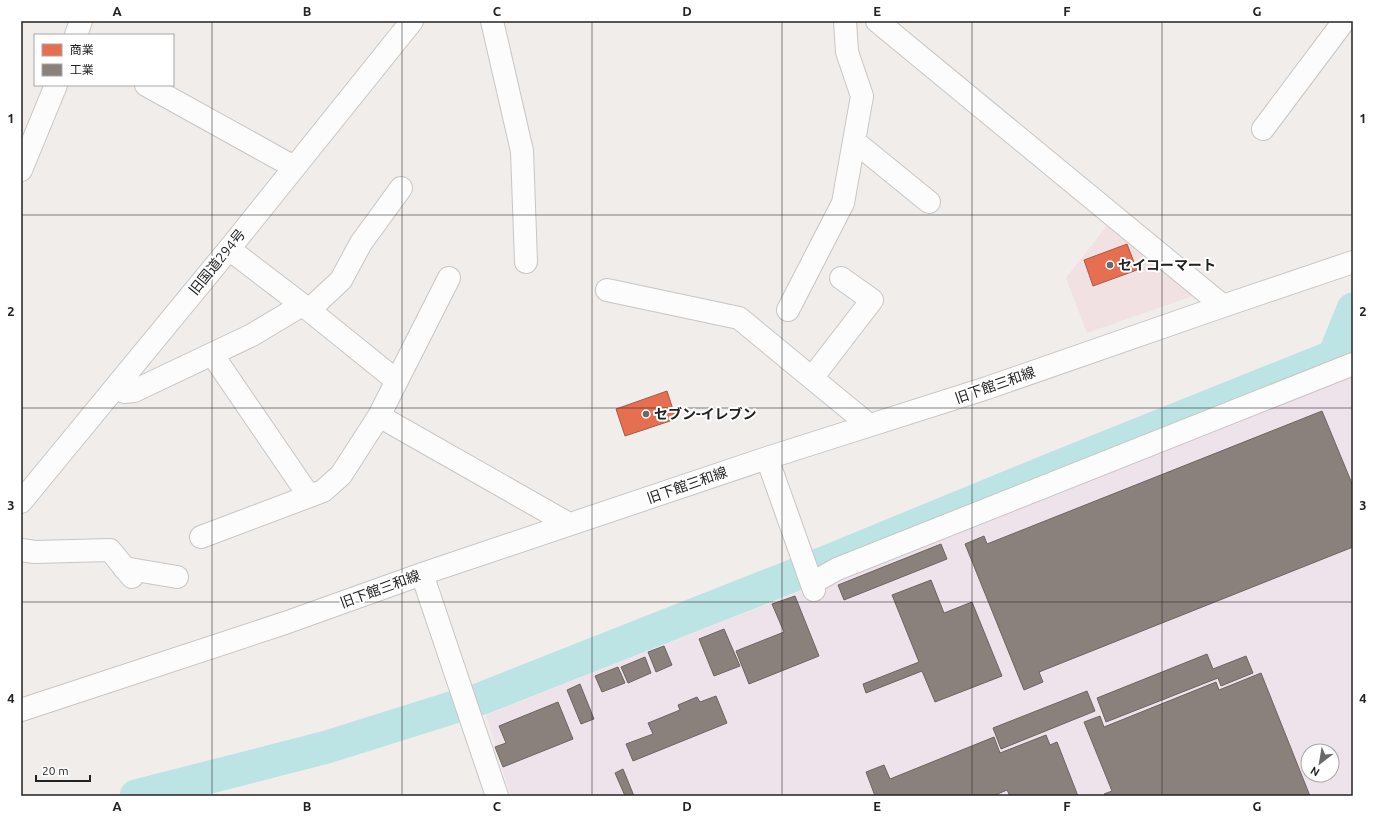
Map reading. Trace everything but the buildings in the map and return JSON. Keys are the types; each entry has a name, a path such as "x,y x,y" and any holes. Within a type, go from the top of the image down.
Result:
{"street":[{"path":"76,34 81,21"},
{"name":"旧国道294号","path":"21,502 229,249 412,21"},
{"path":"492,21 522,151 526,262"},
{"path":"788,310 843,203 862,96 846,52 845,21"},
{"path":"877,21 1223,306"},
{"path":"1263,129 1344,21"},
{"path":"23,160 56,86"},
{"path":"148,86 294,167"},
{"path":"854,141 929,202"},
{"path":"124,392 134,391 252,336 306,308 341,280 361,243 401,188"},
{"path":"229,249 397,381"},
{"name":"旧下館三和線","path":"21,710 285,623 422,574 767,458 987,388 1353,262"},
{"path":"202,537 323,491 341,475 379,416 449,278"},
{"path":"812,378 872,300 841,278"},
{"path":"607,290 739,318 869,425"},
{"path":"212,354 309,496"},
{"path":"154,356 174,372"},
{"path":"767,458 810,578 837,569 1353,364"},
{"path":"379,416 570,524"},
{"path":"21,550 35,552 110,550 128,573 177,577"},
{"path":"422,574 491,791"}],"shaded area":[{"path":"1110,222 1201,293 1087,333 1066,278"},
{"path":"1353,373 1353,796 511,796 486,715"}],"waterway":[{"path":"480,699 787,578 1334,356 1353,309"},
{"path":"136,796 327,747 451,708"}],"place":[{"name":"セイコーマート","path":"1110,265"},
{"name":"セブン-イレブン","path":"646,414"}]}
